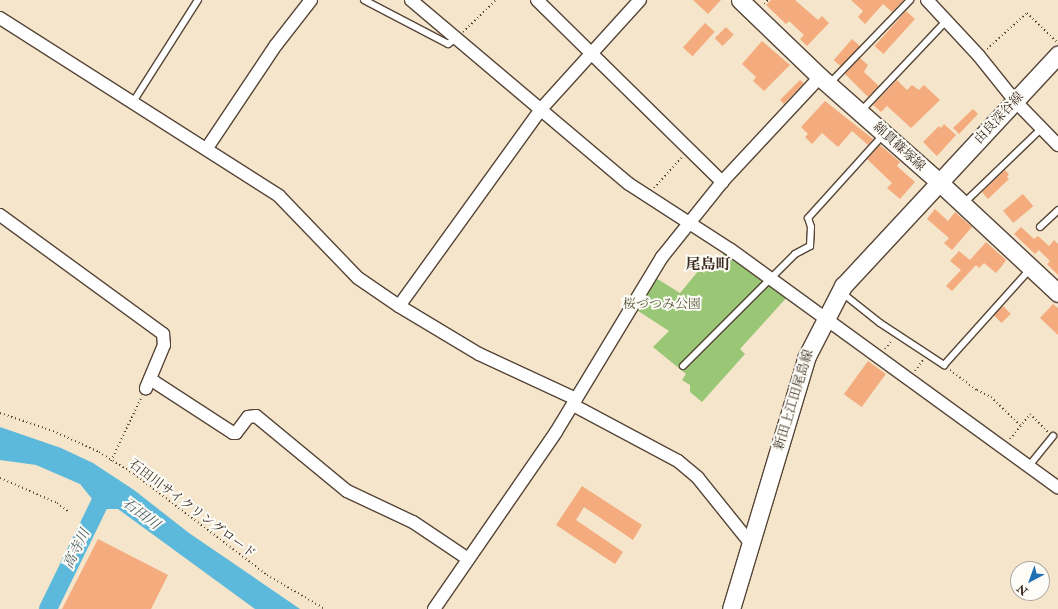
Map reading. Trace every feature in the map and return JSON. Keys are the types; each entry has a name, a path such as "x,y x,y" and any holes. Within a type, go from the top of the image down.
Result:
{"main road":[{"name":"綿貫篠塚線","path":"740,0 824,80 939,182 1058,293"},
{"name":"由良深谷線","path":"939,182 1015,101 1056,60"},
{"name":"新田上江田尾島線","path":"730,609 751,544 806,356 824,319 840,291 939,182"}],"street":[{"path":"207,148 276,45 310,0"},
{"path":"411,0 613,171 687,223 731,250 1058,488"},
{"path":"537,0 592,52 722,182"},
{"path":"399,306 541,109 640,0"},
{"path":"927,0 979,56 1015,101 1058,145"},
{"path":"0,18 207,148 279,196 358,278 399,306 479,354 575,402 678,461 698,478 751,544"},
{"path":"434,609 575,402 662,257 687,223 722,182 824,80"},
{"path":"0,215 163,334 164,346 148,384 233,433 236,433 248,418 256,416 347,491 424,528 468,559"}],"lane":[{"path":"133,102 198,0"},
{"path":"364,0 448,44 457,38"},
{"path":"824,80 910,0"},
{"path":"860,112 946,21"},
{"path":"963,204 1042,128"},
{"path":"683,366 795,254 810,246 811,227 808,218 884,134"},
{"path":"1040,227 1058,210"},
{"path":"840,291 897,334 944,364 1031,268"},
{"path":"1028,466 1053,436"}],"path":[{"path":"457,38 496,0"},
{"path":"979,56 1028,13 1058,42"},
{"path":"647,196 689,149"},
{"path":"879,358 897,334"},
{"path":"909,380 927,354"},
{"path":"944,364 977,390 991,397 1021,426"},
{"path":"111,461 118,450 148,384"},
{"name":"石田川サイクリングロード","path":"0,413 80,442 134,474 268,576 325,609"},
{"path":"1002,448 1030,414 1053,436"},
{"path":"0,478 57,503 69,512"}],"green space":[{"name":"桜づつみ公園","path":"726,251 788,296 740,349 745,354 702,402 690,392 690,385 682,380 686,374 653,347 669,331 632,307 651,275 680,293 700,269 704,273"}],"water":[{"name":"石田川","path":"0,427 61,448 93,463 134,490 189,533 300,609 255,609 118,509 106,509 93,500 80,484 36,465 0,460"}],"building":[{"path":"693,0 721,0 708,14"},
{"path":"771,0 795,0 818,20 822,16 829,23 807,46 800,39 804,35 789,21 786,24 766,5"},
{"path":"851,0 904,0 892,12 883,4 865,24 858,17 863,11"},
{"path":"906,11 915,19 883,54 875,46"},
{"path":"705,23 715,32 693,56 683,48"},
{"path":"726,27 734,35 722,46 715,38"},
{"path":"852,39 860,46 842,67 834,60"},
{"path":"762,41 790,65 764,91 753,81 756,77 742,64"},
{"path":"860,58 868,65 864,72 879,86 868,97 845,74"},
{"path":"800,80 804,83 784,104 780,100"},
{"path":"897,80 907,90 912,85 919,90 924,85 940,100 911,128 887,106 881,112 873,105"},
{"path":"825,101 873,139 868,145 852,131 838,147 822,133 812,144 805,137 808,134 801,127"},
{"path":"973,109 978,114 959,134 953,128"},
{"path":"944,124 956,135 937,156 923,142 939,126 941,128"},
{"path":"880,145 900,162 897,166 915,182 900,199 887,188 892,183 867,159"},
{"path":"1005,170 1009,174 1007,177 1009,179 988,199 982,192"},
{"path":"1023,194 1033,206 1013,223 1003,211"},
{"path":"935,209 948,221 955,212 972,227 952,250 944,243 949,238 927,219"},
{"path":"1021,227 1034,239 1038,236 1049,246 1054,240 1058,244 1058,275 1047,264 1050,261 1039,250 1035,254 1014,234"},
{"path":"986,242 1006,260 1002,266 996,273 984,263 979,268 976,265 952,291 946,286 961,270 950,261 959,251 970,260"},
{"path":"1053,304 1058,308 1058,335 1040,318"},
{"path":"1003,306 1011,314 1002,323 994,315"},
{"path":"868,361 886,374 862,407 844,394"},
{"path":"582,486 642,525 633,540 584,507 576,520 623,552 615,564 556,525"},
{"path":"98,539 168,575 151,609 62,609"}],"waterway":[{"name":"高寺川","path":"48,609 107,488"}],"district":[{"name":"尾島町","path":"708,265"}]}
